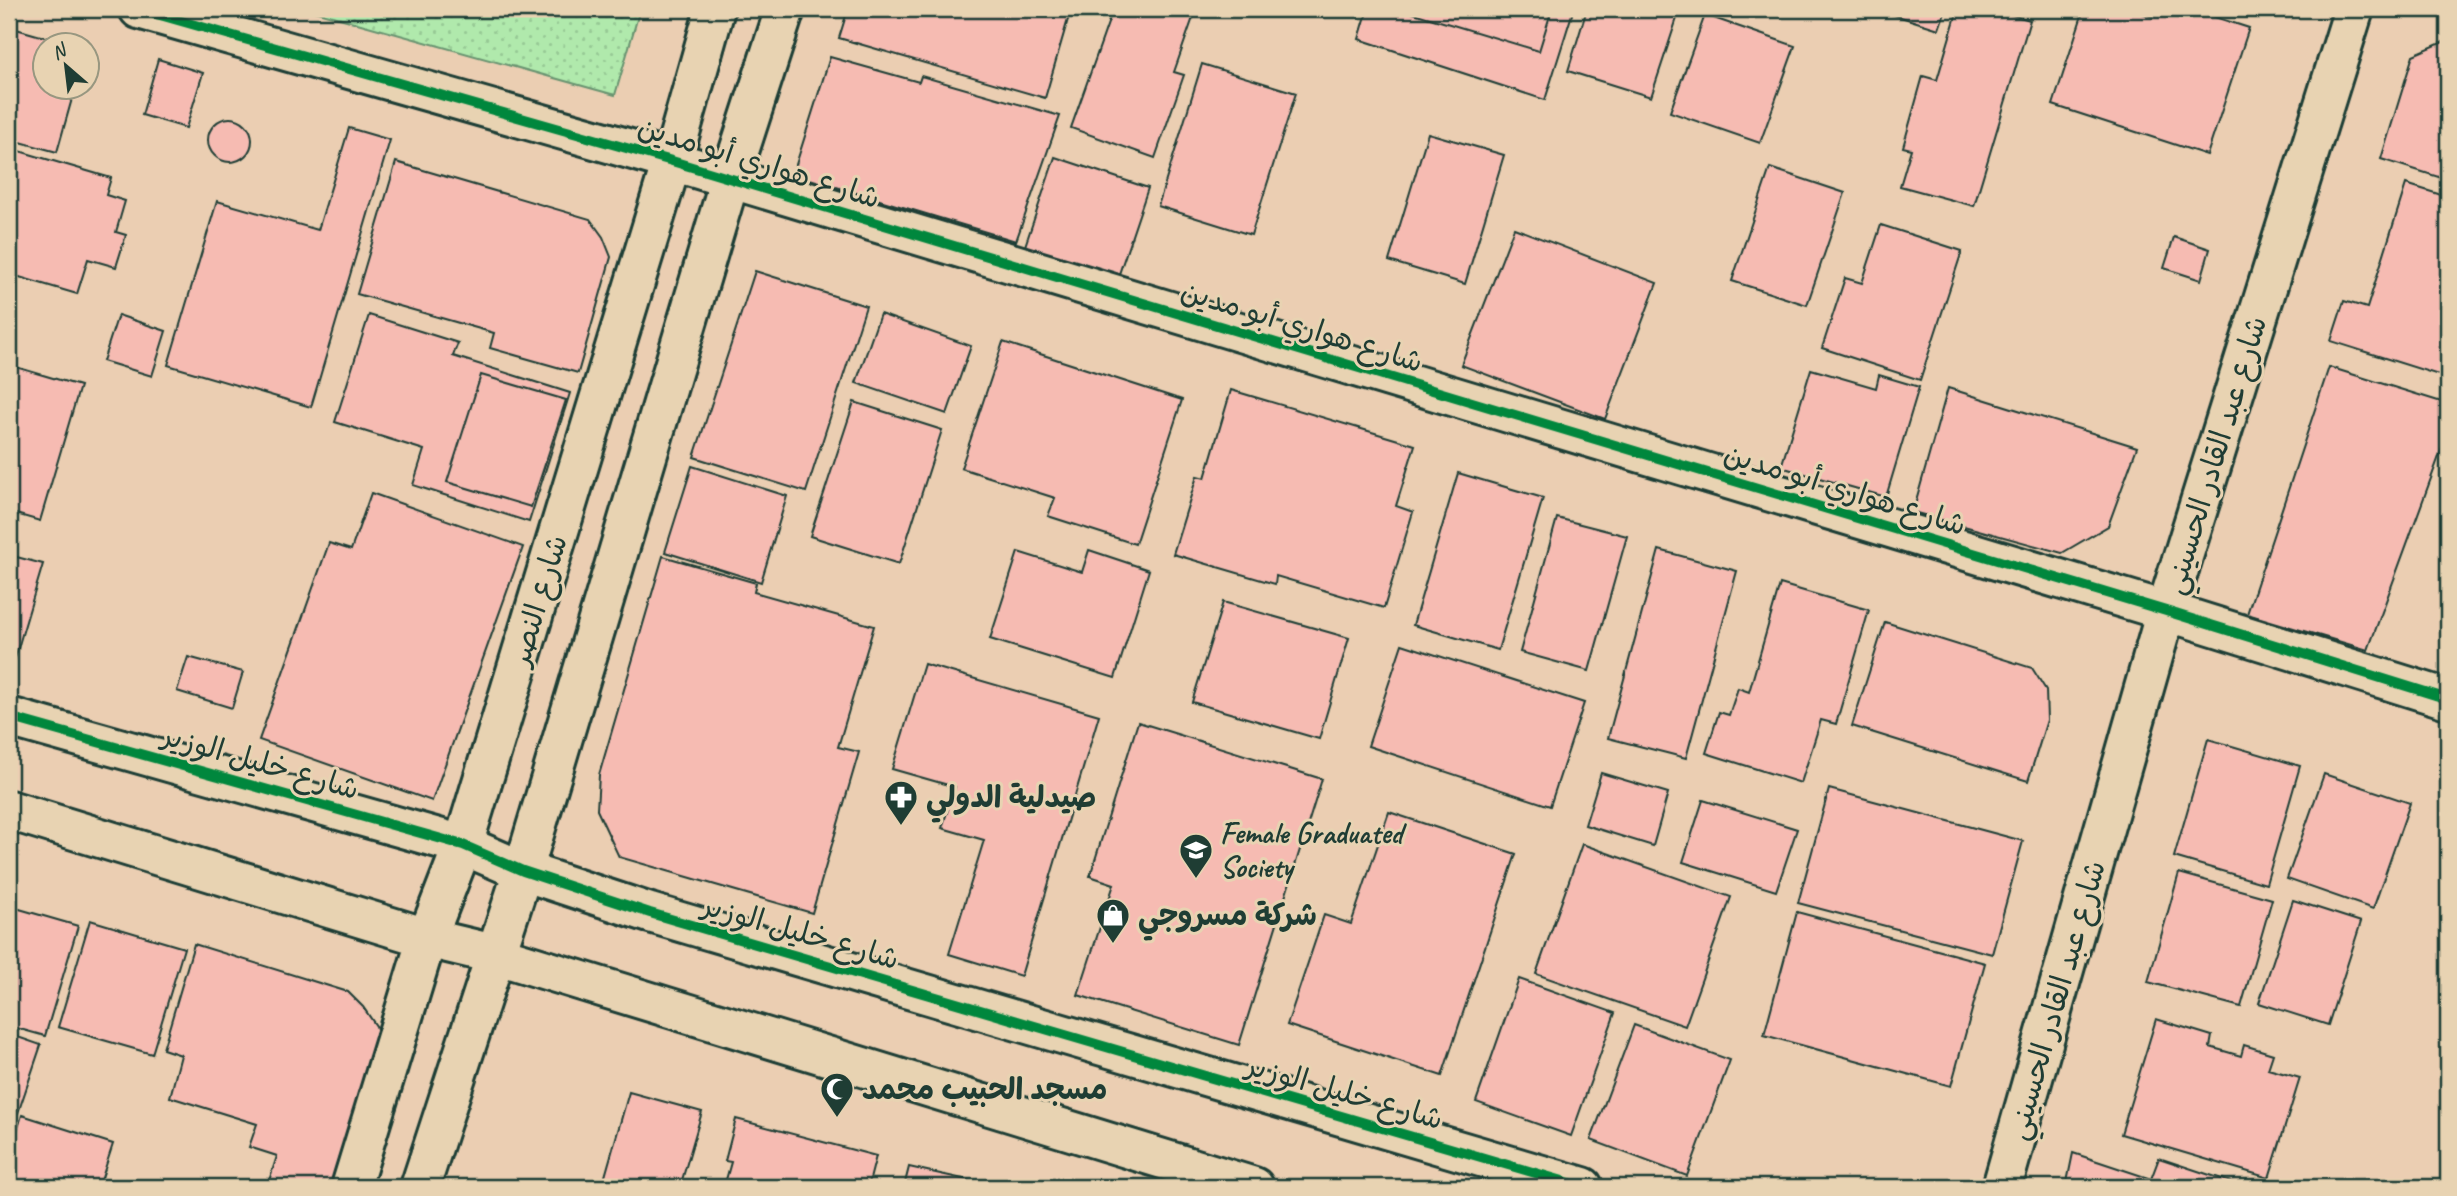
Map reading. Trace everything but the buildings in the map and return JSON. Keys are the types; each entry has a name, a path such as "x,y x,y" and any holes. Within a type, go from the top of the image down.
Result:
{"street":[{"name":"شارع هواري أبو مدين","path":"139,9 672,161 2166,611 2448,699"},
{"name":"شارع النصر","path":"351,1187 427,938 463,845 672,161 715,9"},
{"path":"420,1187 523,871 730,179 785,9"},
{"name":"شارع عبد القادر الحسيني","path":"2002,1187 2166,611 2354,9"},
{"name":"شارع خليل الوزير","path":"9,717 463,845 523,871 650,913 1583,1187"},
{"path":"9,810 427,938 494,954 1254,1187"}],"green space":[{"path":"307,9 640,9 615,95"}],"cycle path":[{"path":"139,9 672,161 2166,611 2448,699"},
{"path":"9,717 463,845 523,871 650,913 1583,1187"}],"place":[{"name":"صيدلية الدولي","path":"901,827"},
{"name":"Female Graduated Society","path":"1196,880"},
{"name":"شركة مسروجي","path":"1113,945"},
{"name":"مسجد الحبيب محمد","path":"837,1119"}]}
